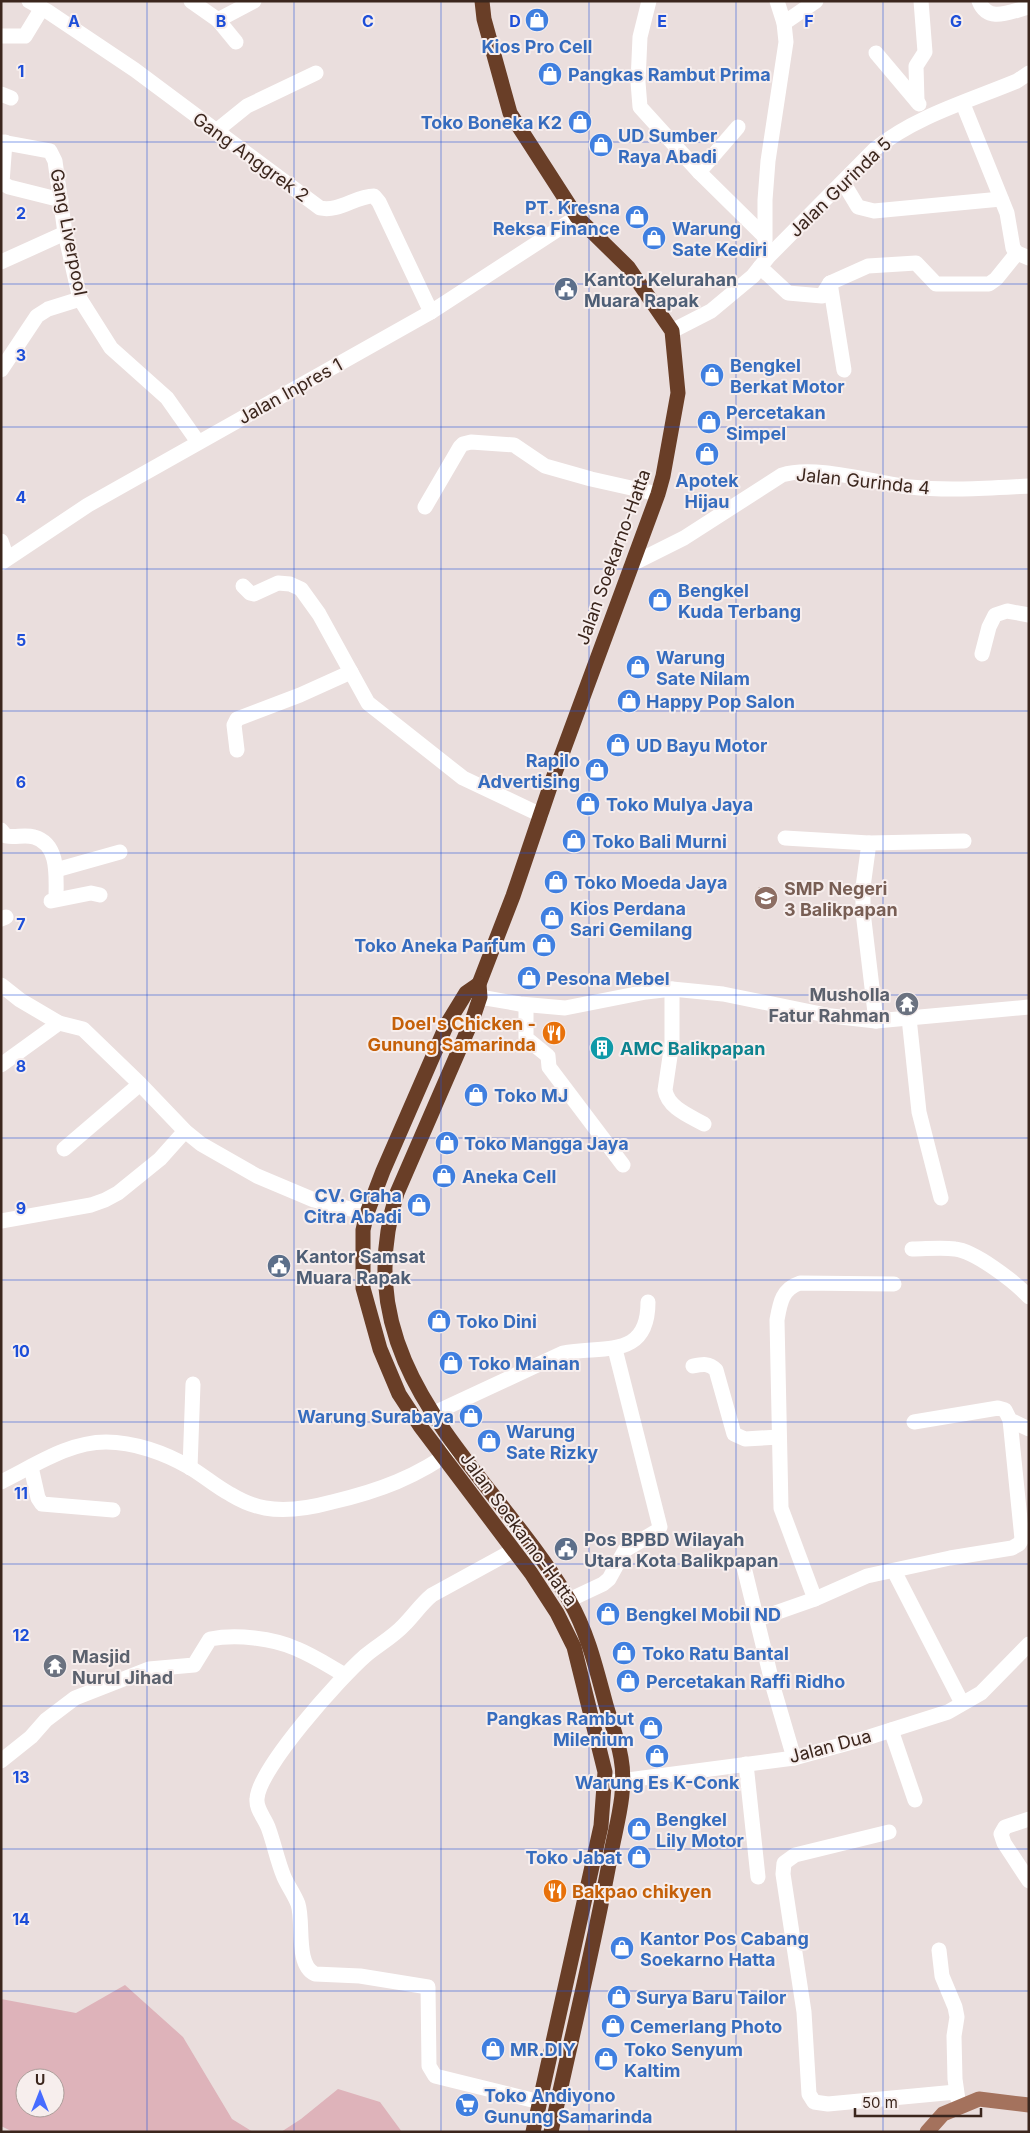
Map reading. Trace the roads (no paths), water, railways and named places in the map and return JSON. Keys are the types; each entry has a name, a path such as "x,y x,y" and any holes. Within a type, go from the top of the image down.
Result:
{"highway":[{"name":"Jalan Soekarno-Hatta","path":"482,1 484,19 510,113 577,217 628,267 672,331 678,393 664,476 488,965 475,991 447,1024 383,1171 367,1213 363,1230 362,1274 366,1300 380,1350 400,1394 444,1457 531,1573 557,1613 574,1647 602,1754 605,1783 601,1826 533,2132"},
{"name":"Jalan Soekarno-Hatta","path":"475,991 473,1018 397,1193 386,1246 385,1284 392,1326 413,1380 432,1414 545,1563 584,1627 621,1755 624,1781 600,1918 551,2132"},
{"path":"531,1573 545,1563"}],"main road":[{"path":"927,2132 958,2099 979,2098 1029,2105"}],"street":[{"path":"191,1 218,20 236,42"},
{"path":"218,20 254,1"},
{"path":"649,1 640,37 639,102 643,111 699,172 764,236"},
{"path":"777,1 784,23 786,42 768,161 764,262 788,293 822,296 830,283 868,266 916,263 936,284 989,284 1023,256 1012,241 1007,213 962,104"},
{"path":"784,23 816,1"},
{"path":"917,101 916,66 925,52 921,1"},
{"path":"980,1 982,8 990,14 1000,14 1029,7"},
{"path":"1,36 25,36 35,4"},
{"name":"Gang Anggrek 2","path":"35,4 135,70 320,208 334,209 367,196 374,196 379,202 431,312"},
{"path":"876,53 929,117"},
{"path":"1023,77 1029,61"},
{"path":"216,131 247,106 316,73"},
{"name":"Jalan Gurinda 5","path":"672,331 711,311 753,276 764,262 875,149 894,134 1023,77"},
{"path":"699,172 738,127"},
{"path":"3,142 2,183 9,187 61,200"},
{"name":"Gang Liverpool","path":"3,142 50,151 55,162 65,233 80,299 111,348 167,398 198,442"},
{"path":"843,182 858,207 874,211 1001,199"},
{"name":"Jalan Inpres 1","path":"4,561 73,514 431,312 577,217"},
{"path":"1,262 65,233"},
{"path":"830,283 844,370"},
{"path":"1,370 37,316 48,309 80,299"},
{"path":"425,507 460,447 471,442 514,445 545,466 592,480 658,494"},
{"name":"Jalan Gurinda 4","path":"632,564 669,546 782,475 792,472 830,474 910,487 1029,486"},
{"path":"1,541 4,561"},
{"path":"243,586 250,593 254,594 278,583 290,584 301,589 319,614 368,703 463,778 541,815"},
{"path":"982,654 989,627 995,615 1006,612 1029,615"},
{"path":"237,750 234,725 237,719 300,695 351,672"},
{"path":"1,830 6,836 36,837 46,844 54,855 56,870 54,900 91,893 100,895"},
{"path":"785,838 869,843 964,841"},
{"path":"869,843 863,887 863,912 876,1021"},
{"path":"56,870 120,852"},
{"path":"1,985 20,1000 59,1023 83,1030 140,1084 185,1131 201,1144 257,1176 314,1200 367,1213"},
{"path":"475,991 526,1005 564,1008 646,992 672,989 723,994 831,1016 876,1021 1029,1007"},
{"path":"672,989 672,1043 665,1090 666,1097 673,1106 704,1124"},
{"path":"526,1005 526,1038 548,1056 549,1067 623,1165"},
{"path":"909,1018 919,1112 941,1198"},
{"path":"1,1065 59,1023"},
{"path":"64,1149 140,1084"},
{"path":"1,1221 91,1205 105,1200 118,1193 160,1159 185,1131"},
{"path":"912,1249 956,1249 980,1260 1010,1280 1029,1297"},
{"path":"815,1599 781,1508 777,1320 781,1299 789,1286 800,1283 894,1284"},
{"path":"432,1414 563,1352 615,1349 628,1345 640,1334 648,1316 648,1302"},
{"path":"569,1600 603,1584 625,1550 657,1531 660,1526 615,1349"},
{"path":"693,1366 711,1365 716,1370 734,1434 745,1438 779,1437"},
{"path":"190,1468 193,1384"},
{"path":"758,1619 815,1599 867,1576 1012,1548 1019,1544 1022,1539 1010,1420 1005,1410 998,1408 914,1422"},
{"path":"1010,1420 1029,1429"},
{"path":"1,1482 72,1447 107,1442 137,1446 190,1468 242,1501 265,1508 287,1510 308,1508 365,1495 395,1484 444,1457 456,1448"},
{"path":"31,1467 38,1498 42,1504 113,1510"},
{"path":"514,1550 432,1595 421,1604 403,1626 345,1675 308,1716 273,1766 259,1789 256,1798 257,1806 267,1825 277,1860 298,1904 305,1965 310,1972 315,1974 360,1976 428,1987 430,2066 435,2076 540,2102"},
{"path":"743,1563 774,1690 794,1758"},
{"path":"894,1570 962,1703"},
{"path":"1,1761 31,1737 46,1720 75,1698 149,1669 194,1665 210,1639 219,1637 282,1644 297,1649 345,1675"},
{"name":"Jalan Dua","path":"605,1783 794,1758 948,1712 981,1692 1029,1644"},
{"path":"890,1730 915,1800"},
{"path":"746,1764 758,1878"},
{"path":"1029,1819 1005,1827 1001,1834 1004,1844 1029,1881"},
{"path":"889,1832 795,1855 784,1863 783,1874 804,2020 809,2094 814,2102 828,2104 958,2099 954,2036 957,2017 955,2007 942,1976 939,1950"}],"place":[{"name":"Kios Pro Cell","path":"537,20"},
{"name":"Pangkas Rambut Prima","path":"550,74"},
{"name":"Toko Boneka K2","path":"580,122"},
{"name":"UD Sumber Raya Abadi","path":"601,145"},
{"name":"PT. Kresna Reksa Finance","path":"637,217"},
{"name":"Warung Sate Kediri","path":"654,238"},
{"name":"Kantor Kelurahan Muara Rapak","path":"566,289"},
{"name":"Bengkel Berkat Motor","path":"712,375"},
{"name":"Percetakan Simpel","path":"709,422"},
{"name":"Apotek Hijau","path":"707,454"},
{"name":"Bengkel Kuda Terbang","path":"660,600"},
{"name":"Warung Sate Nilam","path":"638,667"},
{"name":"Happy Pop Salon","path":"629,701"},
{"name":"UD Bayu Motor","path":"618,745"},
{"name":"Rapilo Advertising","path":"597,770"},
{"name":"Toko Mulya Jaya","path":"588,804"},
{"name":"Toko Bali Murni","path":"574,841"},
{"name":"Toko Moeda Jaya","path":"556,882"},
{"name":"SMP Negeri 3 Balikpapan","path":"766,898"},
{"name":"Kios Perdana Sari Gemilang","path":"552,918"},
{"name":"Toko Aneka Parfum","path":"544,945"},
{"name":"Pesona Mebel","path":"529,978"},
{"name":"Musholla Fatur Rahman","path":"907,1004"},
{"name":"Doel's Chicken - Gunung Samarinda","path":"554,1033"},
{"name":"AMC Balikpapan","path":"602,1048"},
{"name":"Toko MJ","path":"476,1095"},
{"name":"Toko Mangga Jaya","path":"447,1143"},
{"name":"Aneka Cell","path":"444,1176"},
{"name":"CV. Graha Citra Abadi","path":"419,1205"},
{"name":"Kantor Samsat Muara Rapak","path":"279,1266"},
{"name":"Toko Dini","path":"439,1321"},
{"name":"Toko Mainan","path":"451,1363"},
{"name":"Warung Surabaya","path":"471,1416"},
{"name":"Warung Sate Rizky","path":"489,1441"},
{"name":"Pos BPBD Wilayah Utara Kota Balikpapan","path":"566,1549"},
{"name":"Bengkel Mobil ND","path":"608,1614"},
{"name":"Toko Ratu Bantal","path":"624,1653"},
{"name":"Masjid Nurul Jihad","path":"55,1666"},
{"name":"Percetakan Raffi Ridho","path":"628,1681"},
{"name":"Pangkas Rambut Milenium","path":"651,1728"},
{"name":"Warung Es K-Conk","path":"657,1756"},
{"name":"Bengkel Lily Motor","path":"639,1829"},
{"name":"Toko Jabat","path":"639,1857"},
{"name":"Bakpao chikyen","path":"555,1891"},
{"name":"Kantor Pos Cabang Soekarno Hatta","path":"622,1948"},
{"name":"Surya Baru Tailor","path":"619,1997"},
{"name":"Cemerlang Photo","path":"613,2026"},
{"name":"MR.DIY","path":"493,2049"},
{"name":"Toko Senyum Kaltim","path":"606,2059"},
{"name":"Toko Andiyono Gunung Samarinda","path":"467,2105"}]}
